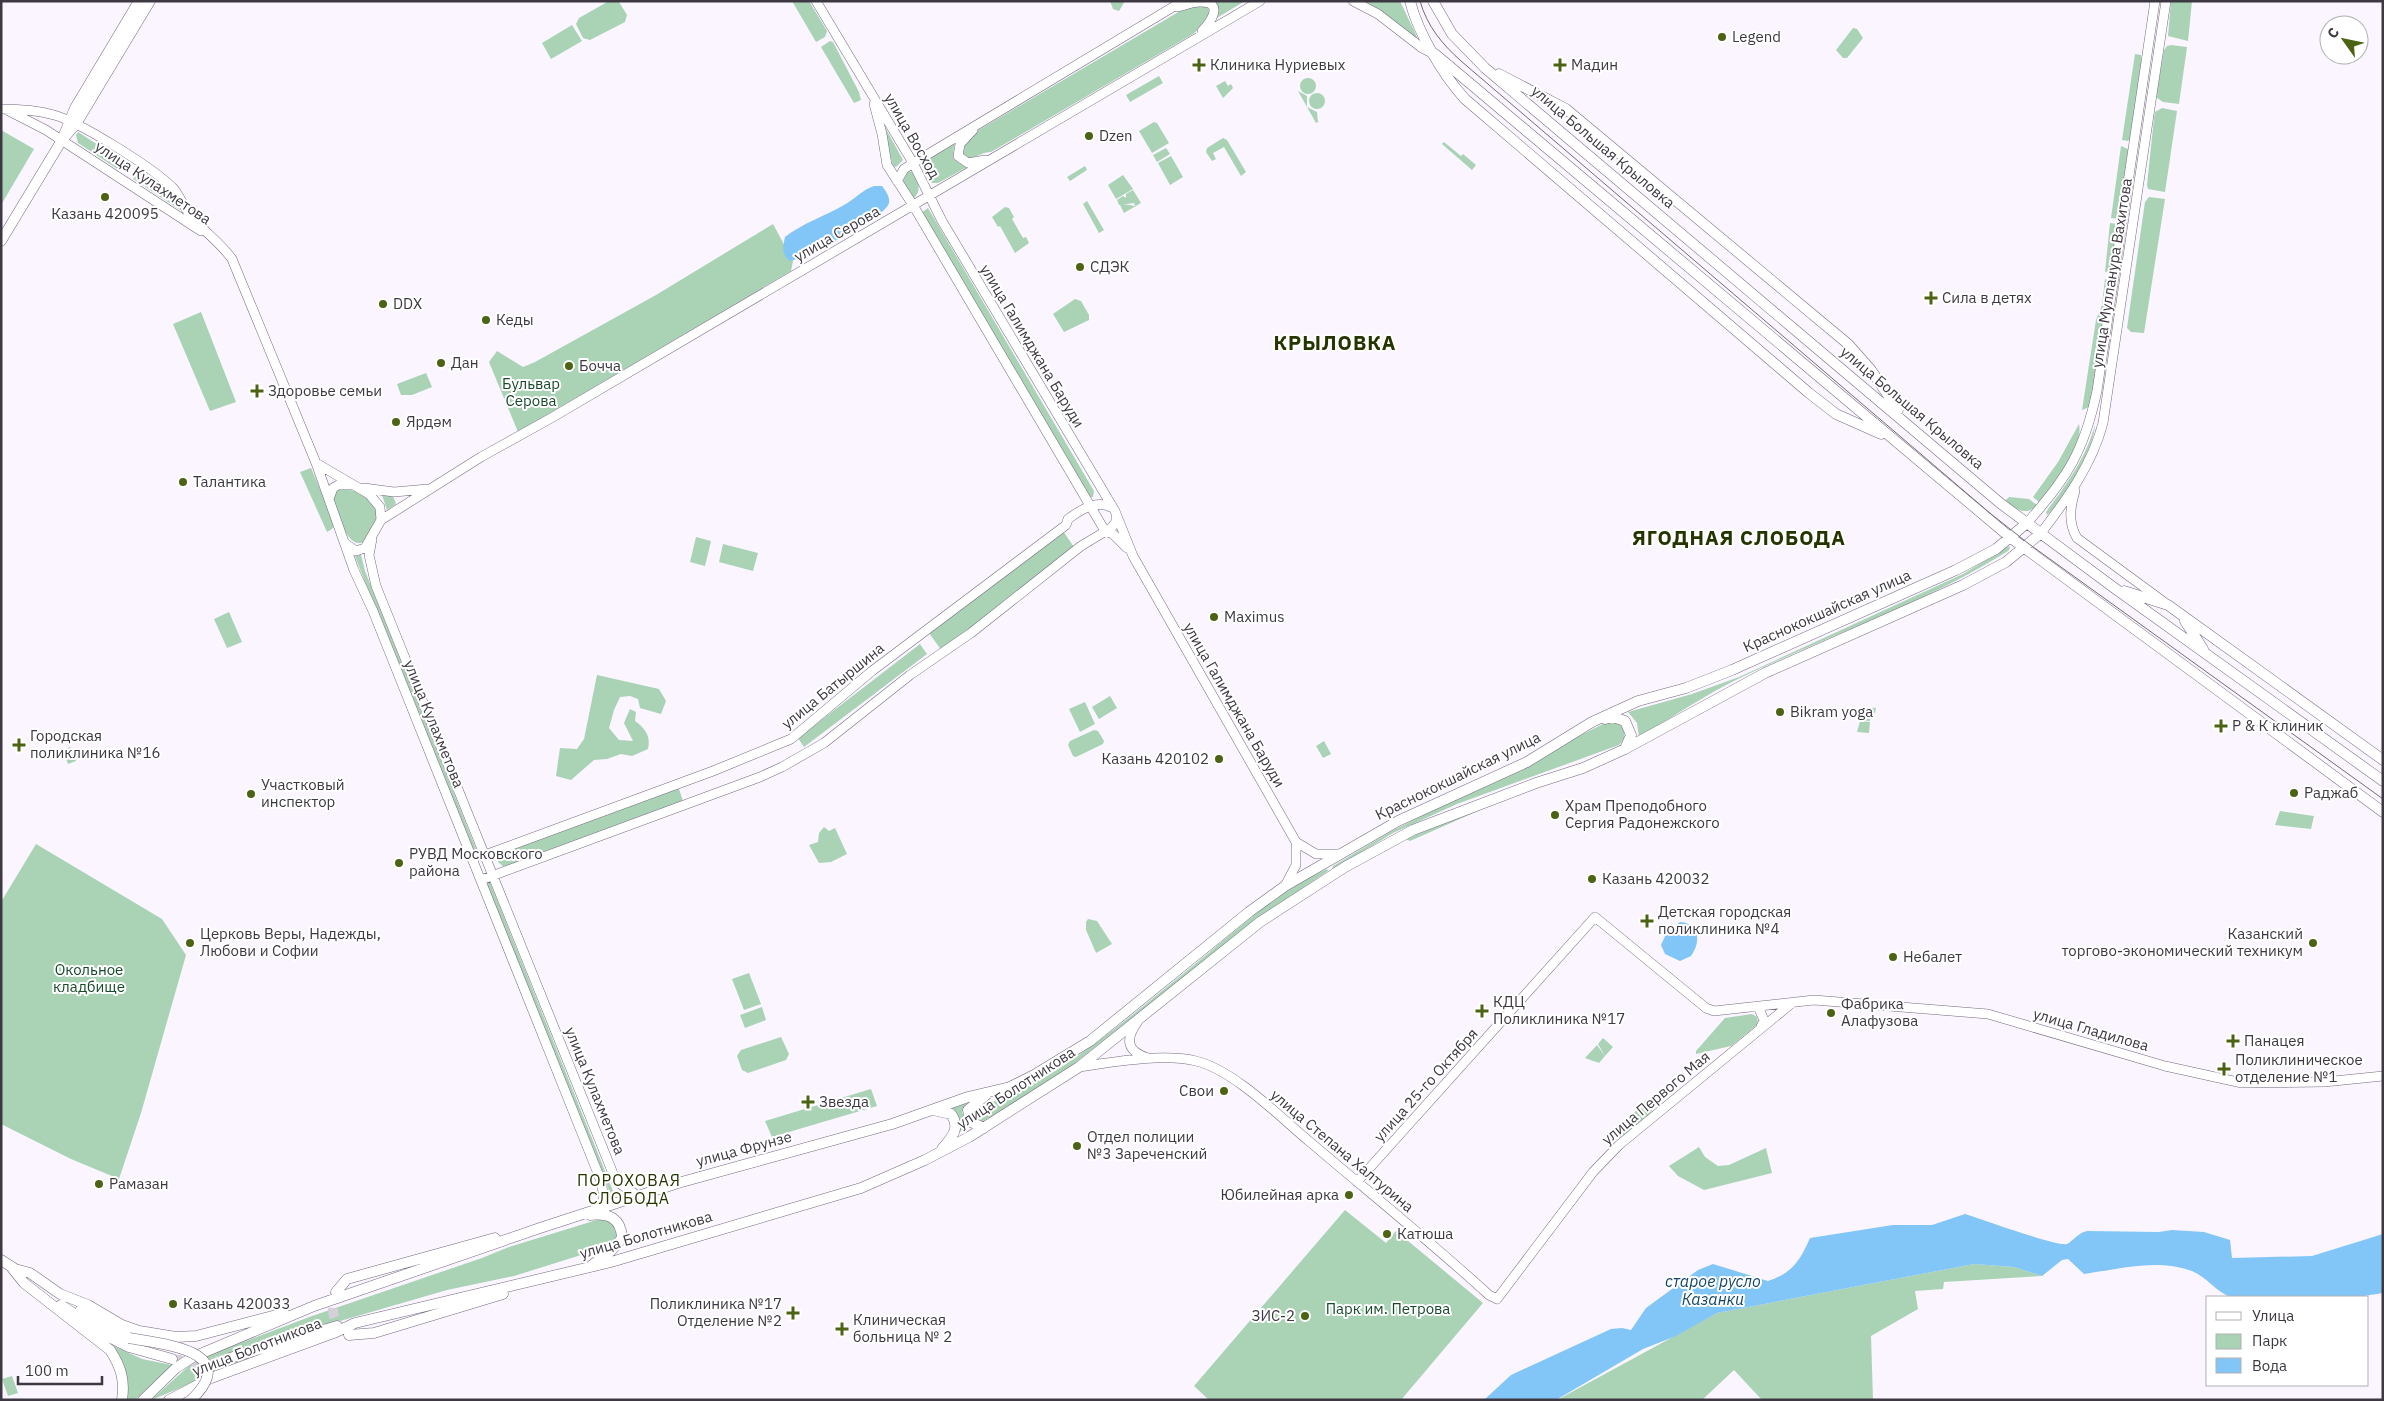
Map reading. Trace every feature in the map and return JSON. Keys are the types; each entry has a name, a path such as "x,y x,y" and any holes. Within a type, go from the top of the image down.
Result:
{"main road":[{"path":"1,241 72,123 140,1"},
{"path":"72,123 150,1"},
{"path":"1410,1 1417,24 1446,74 1465,99 1748,342 1836,414 1889,438"},
{"name":"улица Большая Крыловка","path":"1433,1 1452,34 1485,68 1904,419 2000,503 2113,588 2379,779"},
{"path":"1435,54 1889,438 2024,549 2383,812"},
{"path":"1485,68 1566,109 1848,344 1871,370 1904,419"},
{"name":"Краснококшайская улица","path":"1090,1041 1249,912 1285,886 1338,854 1398,821 1527,762 1592,722 1638,701 1686,688 1732,670 1981,558 2011,538 2027,523"},
{"name":"Краснококшайская улица","path":"1108,1044 1260,922 1345,867 1413,830 1536,783 1583,768 1625,749 1765,672 1963,585 2006,562 2041,533"},
{"path":"2113,588 2168,605 2383,760"},
{"path":"2182,615 2206,654"},
{"path":"1592,722 1613,717 1625,721 1631,735 1625,749"},
{"name":"улица Фрунзе","path":"314,1306 638,1196 776,1154 816,1146 968,1097 1010,1087 1034,1076 1090,1041"},
{"name":"улица Болотникова","path":"169,1400 211,1378 336,1332 355,1323 612,1262 861,1188 938,1153 984,1128 1079,1067 1108,1044"},
{"path":"984,1128 970,1122 968,1110 989,1093"},
{"path":"932,1110 951,1114 956,1121 956,1130 938,1153"},
{"path":"580,1216 602,1214 613,1217 619,1223 622,1230 622,1238 589,1267"},
{"path":"336,1292 347,1279 468,1244 540,1228"},
{"path":"6,1263 30,1273 107,1326 130,1338 191,1351 201,1358 206,1367 207,1375 191,1400"},
{"path":"6,1263 24,1283 110,1350 118,1363 122,1376 122,1400"},
{"path":"349,1335 374,1333 474,1304 553,1277"},
{"path":"60,1294 88,1305 122,1326 139,1331 176,1337 196,1336 314,1306"},
{"path":"40,1295 59,1303 111,1338 129,1347 172,1360"},
{"path":"143,1400 176,1368 193,1357 314,1306"},
{"path":"230,1358 333,1327 355,1323"}],"street":[{"name":"улица Восход","path":"816,1 913,163 930,196"},
{"path":"897,182 904,169 913,163 1183,1"},
{"path":"1174,7 1199,1 1205,2 1213,8 1212,20 1193,40"},
{"path":"1353,1 1378,14 1422,48 1435,54"},
{"name":"улица Мулланура Вахитова","path":"2027,523 2055,491 2068,472 2079,453 2090,420 2098,381 2156,1"},
{"name":"улица Мулланура Вахитова","path":"2041,533 2077,483 2090,460 2103,423 2166,1"},
{"name":"улица Серова","path":"381,520 428,489 1000,156 1260,2"},
{"name":"улица Восход","path":"869,90 882,134 887,165 913,205"},
{"name":"улица Кулахметова","path":"3,109 23,109 55,115 137,161 167,183 190,214 227,251 238,269 316,463 354,570 373,611 603,1186 604,1198 598,1209"},
{"name":"улица Кулахметова","path":"3,109 62,140 143,191 227,251"},
{"path":"980,122 960,144 958,156 964,162 972,164 1000,156"},
{"name":"улица Галимджана Баруди","path":"930,196 942,221 1115,512 1133,556 1296,842"},
{"name":"улица Галимджана Баруди","path":"913,205 1105,531"},
{"path":"316,463 375,499 380,507 381,520 372,539 365,548 360,551 346,544"},
{"path":"2077,483 2070,513 2072,529 2077,538 2168,605"},
{"path":"329,499 330,492 338,485 356,487"},
{"name":"улица Серова","path":"356,487 394,492 428,489"},
{"path":"481,880 760,777 824,743 910,675 970,633 1081,546 1115,524 1115,512 1106,506 1092,506"},
{"name":"улица Батыршина","path":"472,857 486,855 713,772 791,739 872,671 1066,525 1068,519 1086,507 1092,506"},
{"path":"1105,531 1118,538 1133,556"},
{"name":"улица Кулахметова","path":"372,539 369,555 376,586 616,1181 638,1196"},
{"path":"1296,842 1316,854 1338,854"},
{"path":"1285,886 1296,865 1296,842"},
{"name":"улица Гладилова","path":"1595,917 1706,1008 1720,1012 1814,1000 1988,1014 2165,1066 2242,1083 2324,1082 2383,1076"},
{"name":"улица 25-го Октября","path":"1357,1182 1595,917"},
{"name":"улица Первого Мая","path":"1497,1299 1593,1172 1619,1145 1792,1002"},
{"path":"1758,1006 1763,1015 1763,1024 1760,1029"},
{"name":"улица Степана Халтурина","path":"1141,1017 1129,1043 1139,1055 1153,1059"},
{"name":"улица Степана Халтурина","path":"1079,1067 1153,1059 1195,1060 1222,1072 1357,1182 1489,1295 1497,1299"}],"green space":[{"path":"609,1 619,2 627,15 625,22 590,40 583,38 576,24 579,18"},
{"path":"792,1 809,1 827,31 825,37 816,42"},
{"path":"1110,1 1125,1 1119,11 1113,9"},
{"path":"1213,1 1245,1 1215,19"},
{"path":"1364,1 1400,1 1417,37 1416,38 1385,14"},
{"path":"2171,1 2192,1 2188,41 2168,36"},
{"path":"1204,4 1210,11 1207,22 1193,34 991,152 971,158 964,158 960,148 977,131 1180,11"},
{"path":"572,25 582,41 551,59 542,43"},
{"path":"1853,28 1857,29 1863,38 1847,58 1843,58 1836,50"},
{"path":"830,41 833,42 859,92 861,100 854,103 821,47"},
{"path":"2167,46 2187,47 2179,104 2163,102 2156,97 2164,50"},
{"path":"2135,54 2141,55 2141,71 2131,138 2128,141 2122,140"},
{"path":"1159,76 1163,83 1130,102 1126,95"},
{"path":"1305,78 1311,78 1316,83 1314,92 1305,94 1300,89 1300,83"},
{"path":"1225,81 1228,86 1231,84 1233,88 1223,98 1216,86"},
{"path":"1298,91 1307,96 1307,107"},
{"path":"1317,93 1323,95 1325,101 1323,107 1317,109 1311,107 1309,101 1311,95"},
{"path":"1307,107 1317,112 1318,122 1316,123"},
{"path":"2162,108 2177,111 2165,192 2148,189 2147,185 2155,112"},
{"path":"1154,122 1157,123 1169,143 1152,153 1139,131"},
{"path":"886,129 903,160 896,167 893,166 884,130"},
{"path":"1,130 34,149 1,205"},
{"path":"78,132 126,163 127,167 124,170 119,170 78,143 76,135"},
{"path":"1223,138 1227,140 1246,172 1241,176 1224,147 1213,153 1216,159 1212,161 1206,152 1207,148"},
{"path":"1444,142 1476,165 1472,170 1442,144"},
{"path":"955,143 955,159 960,164 969,166 938,183 932,183 923,170 924,162"},
{"path":"2121,146 2128,149 2129,152 2119,219 2111,218"},
{"path":"1166,148 1170,154 1157,162 1153,155"},
{"path":"1171,156 1183,177 1170,185 1158,163"},
{"path":"1085,166 1087,170 1070,181 1067,177"},
{"path":"908,171 912,172 916,178 919,188 914,198 912,198 902,183"},
{"path":"137,172 144,174 162,187 180,210 133,179"},
{"path":"1123,175 1133,189 1116,199 1108,185"},
{"path":"1133,190 1141,203 1124,213 1117,200 1123,196 1126,198 1126,194"},
{"path":"2149,197 2165,199 2144,333 2131,332 2127,328 2145,202"},
{"path":"1087,201 1104,230 1099,233 1083,204"},
{"path":"1005,207 1009,208 1014,217 1012,219 1023,238 1026,237 1029,243 1015,253 1000,226 998,227 992,217"},
{"path":"928,208 1094,491 1093,497 1090,497 921,213"},
{"path":"2110,223 2118,224 2111,271 2105,272"},
{"name":"Бульвар Серова","path":"773,224 793,261 791,271 518,432 489,362 497,351 523,367 535,362 656,295"},
{"path":"2105,279 2109,281 2096,373 2089,407 2082,410 2096,320 2102,305"},
{"path":"1075,299 1081,301 1089,315 1089,320 1064,332 1053,314"},
{"path":"201,312 236,402 210,411 173,324"},
{"path":"426,373 432,387 412,395 401,395 397,384"},
{"path":"2079,424 2079,434 2073,455 2040,503 2033,497 2058,462"},
{"path":"2095,425 2094,434 2084,459 2062,498 2047,515 2046,512 2081,460"},
{"path":"311,468 335,524 327,532 300,472"},
{"path":"336,489 361,493 374,502 379,516 364,542 358,543 352,540 344,528 333,497"},
{"path":"382,495 393,496 396,504 387,510"},
{"path":"2009,497 2029,499 2037,505 2029,511 2021,511 2005,501"},
{"path":"1063,531 1074,547 942,651 929,633"},
{"path":"696,537 711,541 705,566 690,562"},
{"path":"723,544 758,553 753,571 719,562"},
{"path":"2009,546 2008,551 1943,587 1774,662 1727,685 1689,706 1639,738 1637,723 1628,712 1692,694 1739,677 1963,574"},
{"path":"361,555 365,571 477,851 473,853 355,556"},
{"path":"229,612 242,642 227,648 214,619"},
{"path":"920,644 927,654 804,747 798,738"},
{"path":"597,675 659,689 666,701 661,714 640,708 638,699 630,696 620,697 609,728 619,740 633,741 624,723 630,709 636,712 635,721 642,726 648,736 648,749 632,756 621,754 607,759 594,760 571,780 556,776 560,748 577,749 584,739"},
{"path":"1110,696 1117,708 1099,719 1092,707"},
{"path":"1085,702 1095,724 1080,732 1069,709"},
{"path":"1862,707 1876,708 1875,713 1869,713 1870,721 1860,720"},
{"path":"1614,721 1621,723 1624,732 1623,740 1619,745 1457,804 1393,833 1332,870 1333,866 1392,831 1603,724"},
{"path":"1860,721 1870,722 1869,733 1857,732"},
{"path":"1094,730 1098,731 1104,741 1103,744 1076,757 1073,756 1068,745 1070,741"},
{"path":"1324,741 1331,754 1323,758 1316,746"},
{"path":"70,747 76,761 68,764 63,750"},
{"path":"678,786 683,801 504,867 498,862 499,853"},
{"path":"1496,803 1410,841 1406,839"},
{"path":"2280,811 2314,816 2311,829 2275,825"},
{"path":"824,827 829,831 835,828 847,854 831,862 819,863 809,845 818,842 819,833"},
{"name":"Окольное кладбище","path":"36,844 162,919 186,955 141,1113 119,1179 71,1159 1,1124 1,902"},
{"path":"1327,869 1328,871 1258,918 1056,1078 978,1124 972,1113 975,1110 1032,1084 1086,1050 1121,1024 1272,901 1308,878"},
{"path":"490,882 613,1191 610,1193 486,883"},
{"path":"1088,919 1097,921 1112,944 1096,953 1086,930"},
{"path":"749,973 761,1004 744,1010 732,979"},
{"path":"762,1007 766,1020 745,1028 740,1015"},
{"path":"1752,1014 1757,1017 1758,1024 1731,1046 1696,1054 1696,1051 1725,1018"},
{"path":"781,1037 789,1054 786,1060 748,1073 742,1070 737,1056 741,1050"},
{"path":"1603,1038 1613,1047 1605,1056 1598,1044"},
{"path":"1597,1045 1605,1056 1599,1063 1585,1058"},
{"path":"871,1089 877,1106 772,1137 765,1121"},
{"path":"1646,1100 1651,1105 1652,1111 1649,1117 1621,1141 1614,1135"},
{"path":"967,1102 962,1112 965,1118 973,1123 957,1134 945,1109"},
{"path":"1699,1147 1705,1157 1718,1166 1729,1165 1766,1148 1772,1173 1704,1190 1678,1176 1669,1166"},
{"name":"Парк им. Петрова","path":"1345,1210 1386,1243 1396,1231 1483,1303 1401,1400 1209,1400 1194,1386"},
{"path":"600,1219 612,1220 619,1235 613,1245 514,1276 447,1290 230,1353 232,1363 253,1358 151,1400 190,1365 214,1353 312,1316 509,1247"},
{"path":"1974,1264 2014,1267 2042,1276 1944,1282 1943,1289 1915,1291 1918,1309 1871,1336 1873,1400 1762,1400 1734,1370 1702,1400 1557,1400 1717,1313"},
{"path":"107,1343 142,1359 172,1365 135,1400 126,1400 127,1382 124,1369 118,1357"},
{"path":"12,1376 18,1393 8,1396 2,1379"}],"water":[{"path":"874,186 882,186 889,201 885,209 876,217 850,233 801,258 790,261 785,256 783,250 785,237 844,205"},
{"path":"1680,922 1692,926 1697,934 1697,940 1691,956 1680,961 1665,954 1661,945 1667,932"},
{"name":"старое русло Казанки","path":"1965,1214 2061,1244 2067,1244 2081,1233 2087,1231 2159,1232 2172,1230 2204,1232 2230,1240 2232,1258 2312,1256 2383,1234 2383,1293 2364,1296 2228,1296 2192,1271 2165,1265 2124,1267 2084,1274 2068,1259 2062,1260 2042,1276 2014,1267 1974,1264 1717,1313 1676,1336 1643,1349 1556,1400 1484,1400 1511,1375 1611,1329 1622,1328 1631,1330 1646,1308 1698,1270 1713,1264 1768,1281 1789,1270 1799,1260 1810,1238 1893,1225 1932,1225"}],"tunnel":[{"path":"335,1293 333,1313 338,1326 342,1330"},
{"path":"172,1359 209,1364 230,1358"}],"tram line":[{"path":"1420,1 1427,19 1436,34 1461,61 1991,514 2029,544 2383,799"}],"place":[{"name":"Legend","path":"1722,37"},
{"name":"Клиника Нуриевых","path":"1199,65"},
{"name":"Мадин","path":"1560,65"},
{"name":"Dzen","path":"1089,136"},
{"name":"Казань 420095","path":"105,197"},
{"name":"СДЭК","path":"1080,267"},
{"name":"Сила в детях","path":"1931,298"},
{"name":"DDX","path":"383,304"},
{"name":"Кеды","path":"486,320"},
{"name":"Дан","path":"441,363"},
{"name":"Бочча","path":"569,366"},
{"name":"Здоровье семьи","path":"257,391"},
{"name":"Ярдәм","path":"396,422"},
{"name":"Талантика","path":"183,482"},
{"name":"Maximus","path":"1214,617"},
{"name":"Bikram yoga","path":"1780,712"},
{"name":"Р & К клиник","path":"2221,726"},
{"name":"Городская поликлиника №16","path":"19,745"},
{"name":"Казань 420102","path":"1219,759"},
{"name":"Раджаб","path":"2294,793"},
{"name":"Участковый инспектор","path":"251,794"},
{"name":"Храм Преподобного Сергия Радонежского","path":"1555,815"},
{"name":"РУВД Московского района","path":"399,863"},
{"name":"Казань 420032","path":"1592,879"},
{"name":"Детская городская поликлиника №4","path":"1647,921"},
{"name":"Церковь Веры, Надежды, Любови и Софии","path":"190,943"},
{"name":"Казанский торгово-экономический техникум","path":"2313,943"},
{"name":"Небалет","path":"1893,957"},
{"name":"КДЦ Поликлиника №17","path":"1482,1011"},
{"name":"Фабрика Алафузова","path":"1831,1013"},
{"name":"Панацея","path":"2233,1041"},
{"name":"Поликлиническое отделение №1","path":"2224,1069"},
{"name":"Свои","path":"1224,1091"},
{"name":"Звезда","path":"808,1102"},
{"name":"Отдел полиции №3 Зареченский","path":"1077,1146"},
{"name":"Рамазан","path":"99,1184"},
{"name":"Юбилейная арка","path":"1349,1195"},
{"name":"Катюша","path":"1387,1234"},
{"name":"Казань 420033","path":"173,1304"},
{"name":"Поликлиника №17 Отделение №2","path":"793,1313"},
{"name":"ЗИС-2","path":"1305,1316"},
{"name":"Клиническая больница № 2","path":"842,1329"}],"district":[{"name":"КРЫЛОВКА","path":"1335,343"},
{"name":"ЯГОДНАЯ СЛОБОДА","path":"1739,538"},
{"name":"ПОРОХОВАЯ СЛОБОДА","path":"629,1189"}]}
